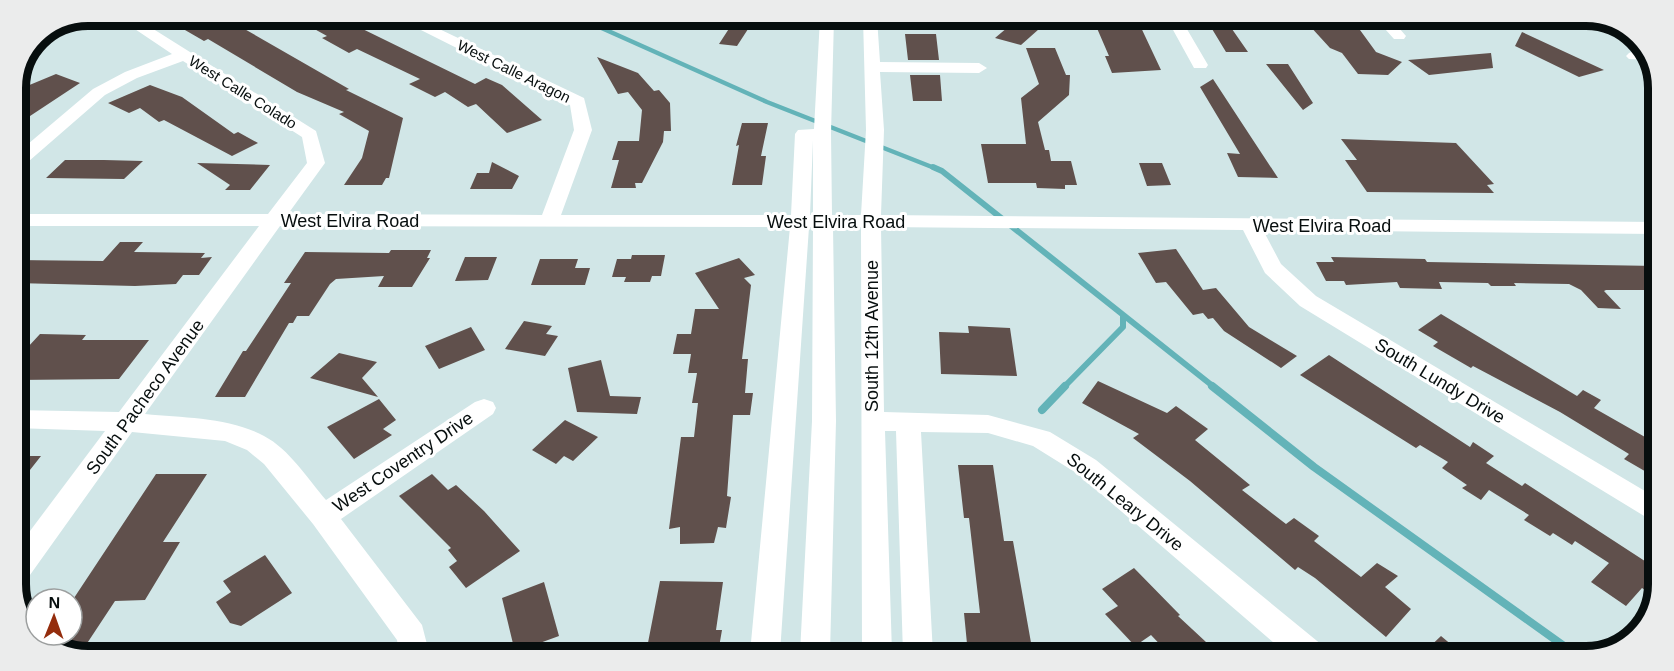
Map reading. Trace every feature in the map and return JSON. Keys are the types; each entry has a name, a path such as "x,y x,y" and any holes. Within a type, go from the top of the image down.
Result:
{"street":[{"name":"West Calle Colado","path":"139,26 310,135 316,164 274,221"},
{"name":"West Calle Aragon","path":"421,26 578,102 584,130 549,222"},
{"path":"766,646 822,134 827,26"},
{"name":"South 12th Avenue","path":"870,26 875,130 871,221 877,646"},
{"path":"1178,26 1200,65"},
{"path":"1390,26 1399,36"},
{"path":"26,155 99,92 130,75 184,55"},
{"path":"873,67 980,68"},
{"name":"West Elvira Road","path":"26,220 871,221 1648,228"},
{"name":"South Pacheco Avenue","path":"26,558 274,221"},
{"path":"811,221 824,421 815,646"},
{"name":"South Lundy Drive","path":"1251,226 1272,268 1308,301 1648,507"},
{"name":"West Coventry Drive","path":"323,516 484,408"},
{"name":"West Coventry Drive","path":"26,419 126,422 227,432 256,443 273,457 323,516 411,635 413,646"},
{"name":"South Leary Drive","path":"872,421 988,424 1041,439 1087,467 1300,646"},
{"path":"908,422 918,646"}],"building":[{"path":"178,26 243,26 241,27 349,89 346,90 403,118 389,178 386,178 382,185 344,185 362,158 369,131 339,114 344,112 297,92 208,39 204,41"},
{"path":"309,26 356,26 475,84 486,78 502,85 542,120 507,133 476,104 468,107 445,92 435,97 409,84 420,79 357,49 349,53 322,38 327,36"},
{"path":"731,26 750,26 737,46 719,44"},
{"path":"1009,26 1028,26 1039,29 1021,45 995,38"},
{"path":"1096,26 1140,26 1161,70 1112,73 1105,56 1109,56"},
{"path":"1210,26 1230,26 1248,52 1226,52"},
{"path":"1310,26 1357,26 1376,52 1402,62 1388,75 1358,74 1342,53 1330,48"},
{"path":"1522,32 1604,70 1579,77 1515,46"},
{"path":"905,34 936,34 939,60 908,60"},
{"path":"1026,48 1055,48 1066,75 1070,75 1069,95 1038,122 1045,150 1049,150 1051,161 1071,161 1077,185 1065,185 1065,189 1037,188 1036,183 988,183 981,144 1026,144 1021,98 1039,84"},
{"path":"1491,53 1493,68 1429,75 1408,60"},
{"path":"597,57 638,73 654,91 659,90 670,103 671,131 664,131 663,142 642,183 635,183 636,188 611,188 619,160 612,160 618,141 639,141 642,110 628,92 618,94"},
{"path":"1266,64 1288,64 1313,103 1303,110"},
{"path":"56,74 80,83 27,118 26,86"},
{"path":"910,75 940,75 942,101 913,101"},
{"path":"1213,79 1278,178 1238,177 1227,153 1240,154 1200,87"},
{"path":"150,85 182,97 234,134 238,132 258,143 232,156 164,120 159,122 140,108 129,113 108,103"},
{"path":"742,123 768,123 761,156 766,156 762,185 732,185 739,145 736,146"},
{"path":"1341,139 1456,143 1494,184 1487,185 1494,193 1367,192 1345,160 1357,160"},
{"path":"65,160 143,161 124,179 46,178"},
{"path":"492,162 519,176 512,189 470,189 477,173 489,173"},
{"path":"197,163 270,165 250,190 225,190 230,185"},
{"path":"1139,163 1162,163 1171,185 1147,186"},
{"path":"120,242 143,242 134,252 205,253 201,258 212,257 199,275 183,275 176,284 135,286 26,283 26,260 103,261"},
{"path":"1176,249 1203,290 1216,288 1249,327 1297,356 1281,368 1224,331 1213,318 1208,319 1203,313 1193,315 1166,282 1156,283 1138,253"},
{"path":"391,250 431,250 427,258 430,258 412,287 378,287 384,276 336,279 330,284 309,316 297,316 293,323 289,323 245,397 215,397 243,351 246,351 291,283 284,283 305,252 389,253"},
{"path":"632,255 665,255 661,276 652,276 650,282 624,282 626,277 612,277 617,259 631,259"},
{"path":"465,257 497,257 488,280 455,281"},
{"path":"1331,257 1425,259 1427,262 1648,266 1648,290 1606,290 1604,291 1621,309 1598,308 1581,290 1569,284 1514,283 1516,286 1491,286 1488,283 1439,282 1442,289 1400,288 1397,282 1346,285 1344,281 1326,281 1316,262 1334,262"},
{"path":"739,258 755,275 744,278 751,285 742,359 748,359 745,393 753,393 750,415 733,415 727,496 731,497 726,528 718,527 714,543 680,544 680,527 669,529 681,437 694,437 698,403 692,403 697,373 688,373 691,354 673,354 677,334 691,334 695,309 719,309 695,273"},
{"path":"540,259 578,259 575,268 590,268 585,285 531,285"},
{"path":"1441,314 1577,396 1583,390 1601,400 1594,408 1645,437 1648,434 1648,473 1624,459 1629,454 1560,412 1473,366 1471,368 1433,346 1438,342 1418,330"},
{"path":"524,321 552,326 546,334 558,336 545,356 505,349"},
{"path":"968,326 1010,328 1017,376 941,374 939,332 969,333"},
{"path":"471,327 485,350 439,369 425,346"},
{"path":"40,334 86,335 82,340 149,340 119,379 26,380 26,349"},
{"path":"339,353 377,362 362,378 378,397 310,378"},
{"path":"1329,355 1470,447 1473,442 1494,456 1486,463 1522,486 1525,483 1648,563 1648,592 1642,588 1626,606 1591,582 1609,563 1575,541 1572,545 1553,533 1550,536 1524,520 1529,515 1489,490 1481,500 1462,488 1467,485 1442,468 1448,462 1420,445 1416,448 1300,375"},
{"path":"601,360 610,396 641,397 637,414 577,412 568,368"},
{"path":"1098,381 1167,413 1176,406 1208,429 1195,440 1250,485 1242,490 1286,524 1294,518 1319,536 1314,541 1361,577 1377,563 1398,576 1385,587 1411,609 1386,637 1315,578 1298,567 1295,570 1190,481 1133,438 1139,434 1082,403"},
{"path":"379,399 396,420 383,429 392,435 354,459 327,427"},
{"path":"565,420 598,437 573,461 564,456 556,464 532,450"},
{"path":"26,456 41,456 26,475"},
{"path":"958,465 993,465 1004,541 1013,541 1032,646 967,646 964,613 980,613 969,518 964,518"},
{"path":"156,474 207,474 163,542 180,542 145,600 115,601 86,646 84,587 81,587"},
{"path":"432,474 448,490 456,485 484,511 520,551 466,588 449,567 457,561 448,550 451,548 399,496"},
{"path":"265,555 292,593 241,626 230,623 216,602 231,592 223,581"},
{"path":"1134,568 1180,615 1178,616 1210,646 1161,646 1151,635 1135,646 1105,614 1118,606 1102,589"},
{"path":"660,581 723,582 716,630 722,630 719,646 647,646"},
{"path":"544,582 559,636 532,646 514,646 502,598"},
{"path":"1441,636 1453,646 1430,646"}],"waterway":[{"path":"597,26 767,102 937,169"},
{"path":"933,167 942,171 1214,387"},
{"path":"1064,387 1123,327 1123,315"},
{"path":"1042,410 1065,386"},
{"path":"1212,386 1314,467 1564,646"}]}
